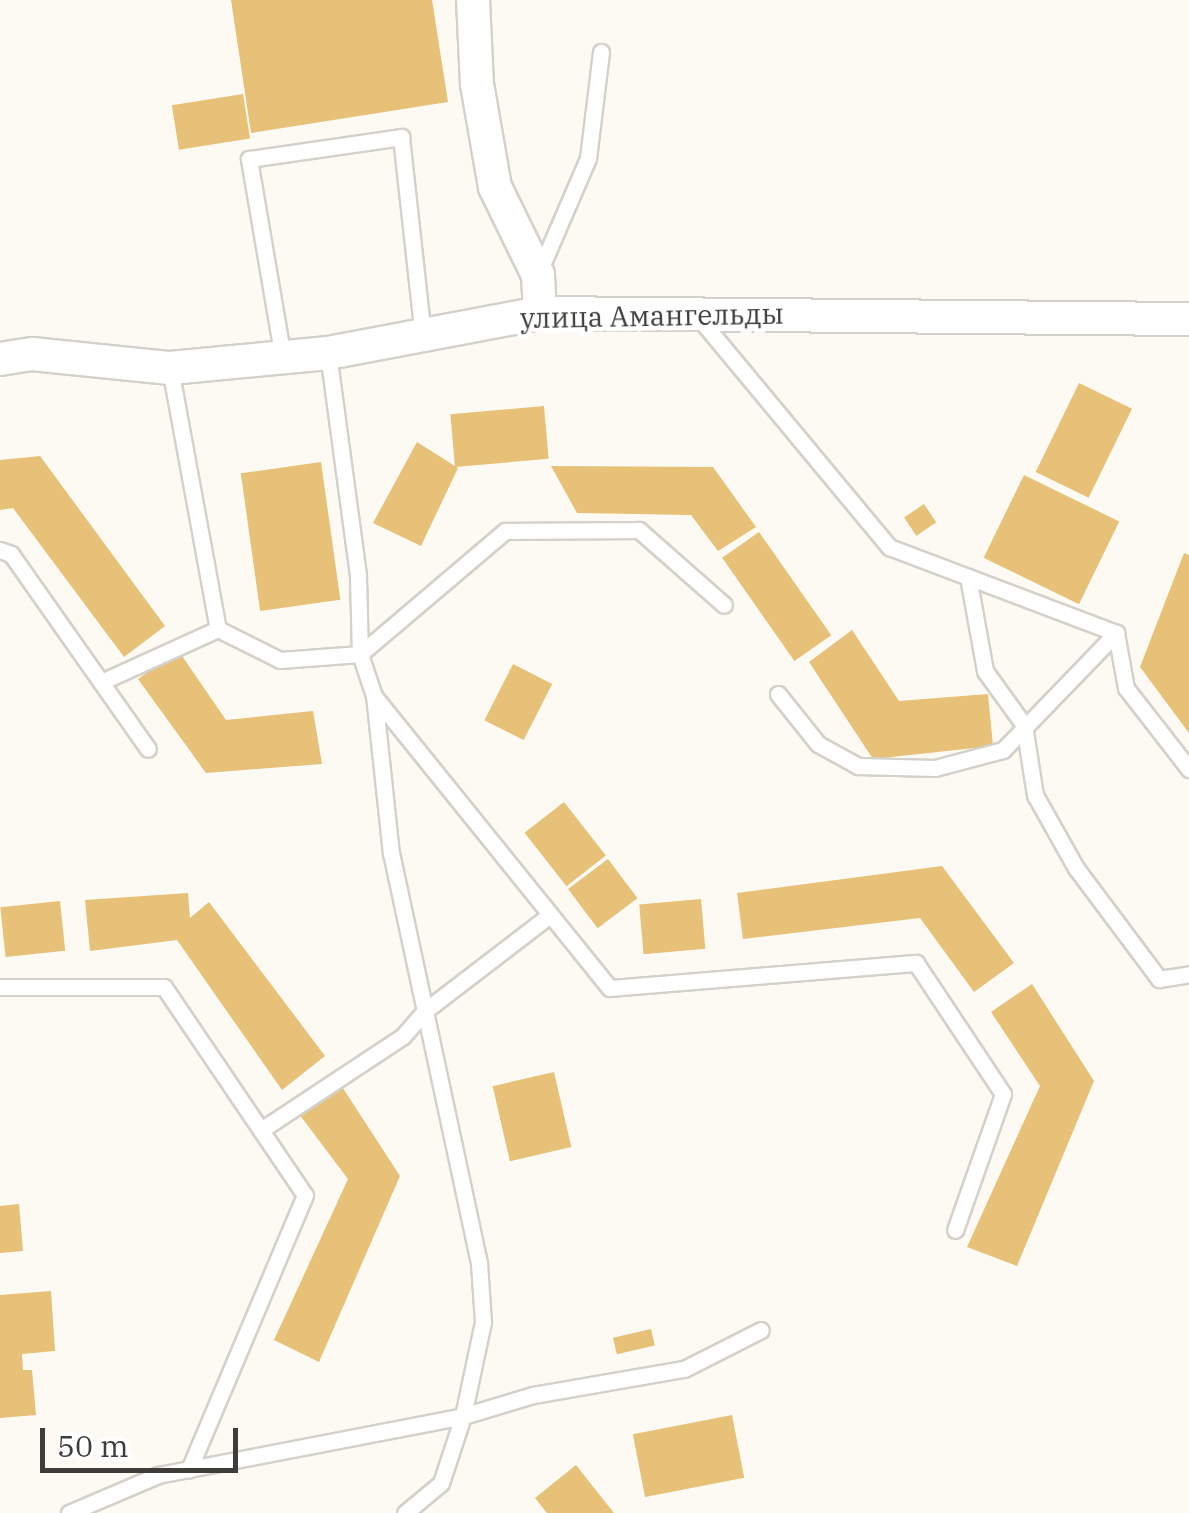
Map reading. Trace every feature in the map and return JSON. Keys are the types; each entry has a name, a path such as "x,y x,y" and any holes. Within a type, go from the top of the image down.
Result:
{"street":[{"path":"473,0 477,84 495,187 538,274 540,313"},
{"name":"улица Амангельды","path":"0,359 32,354 170,368 328,353 540,313 693,311 1189,318"}],"lane":[{"path":"538,274 588,158 601,52"},
{"path":"282,358 249,159 401,137 423,335"},
{"path":"693,311 889,547 1116,633"},
{"path":"328,353 358,575 360,654 374,696 391,854 479,1263 483,1322 463,1416 441,1483 405,1513"},
{"path":"170,368 218,629"},
{"path":"218,629 280,660 360,654 504,531 639,530 724,604"},
{"path":"0,550 12,554 148,749"},
{"path":"968,577 985,671 1024,725 1035,796 1076,868 1159,979 1189,974"},
{"path":"101,682 218,629"},
{"path":"778,694 818,744 858,766 935,768 984,759 1003,750 1116,633"},
{"path":"1116,633 1126,688 1189,769"},
{"path":"374,696 610,988 916,963 1003,1094 955,1230"},
{"path":"261,1130 404,1036 426,1010 550,915"},
{"path":"0,987 164,987 305,1195 188,1469"},
{"path":"68,1513 158,1475 463,1416 534,1395 684,1370 761,1330"}],"building":[{"path":"231,0 432,0 448,102 251,133"},
{"path":"243,94 250,138 179,150 172,105"},
{"path":"1079,383 1132,409 1089,498 1036,472"},
{"path":"544,406 549,459 455,467 450,414"},
{"path":"417,442 458,468 421,546 373,523"},
{"path":"40,456 165,626 124,657 13,508 0,510 0,460"},
{"path":"321,462 340,600 260,611 241,473"},
{"path":"551,466 713,467 756,527 718,551 691,515 577,513"},
{"path":"1024,475 1119,521 1079,604 984,558"},
{"path":"924,504 936,522 916,536 904,517"},
{"path":"759,532 831,635 794,661 722,558"},
{"path":"1184,553 1189,555 1189,733 1140,667"},
{"path":"852,630 899,701 988,694 993,746 873,759 809,662"},
{"path":"178,650 226,720 313,711 322,764 206,773 138,679"},
{"path":"513,664 552,684 524,740 484,720"},
{"path":"564,802 606,856 566,886 525,833"},
{"path":"608,859 637,898 598,928 568,889"},
{"path":"942,866 1014,963 974,992 920,918 743,939 737,893"},
{"path":"188,893 190,918 209,902 325,1056 282,1090 177,940 90,951 85,900"},
{"path":"701,899 705,949 644,954 639,904"},
{"path":"60,901 65,951 6,957 0,907"},
{"path":"1032,984 1094,1081 1017,1266 967,1247 1040,1086 991,1012"},
{"path":"554,1072 571,1147 510,1161 493,1086"},
{"path":"339,1082 400,1176 319,1362 274,1340 348,1179 296,1110"},
{"path":"19,1204 23,1251 0,1253 0,1206"},
{"path":"51,1291 55,1351 22,1354 23,1370 32,1370 36,1415 0,1418 0,1295"},
{"path":"651,1329 655,1346 617,1354 613,1338"},
{"path":"732,1415 744,1478 645,1497 633,1434"},
{"path":"576,1465 614,1513 547,1513 535,1498"}]}
